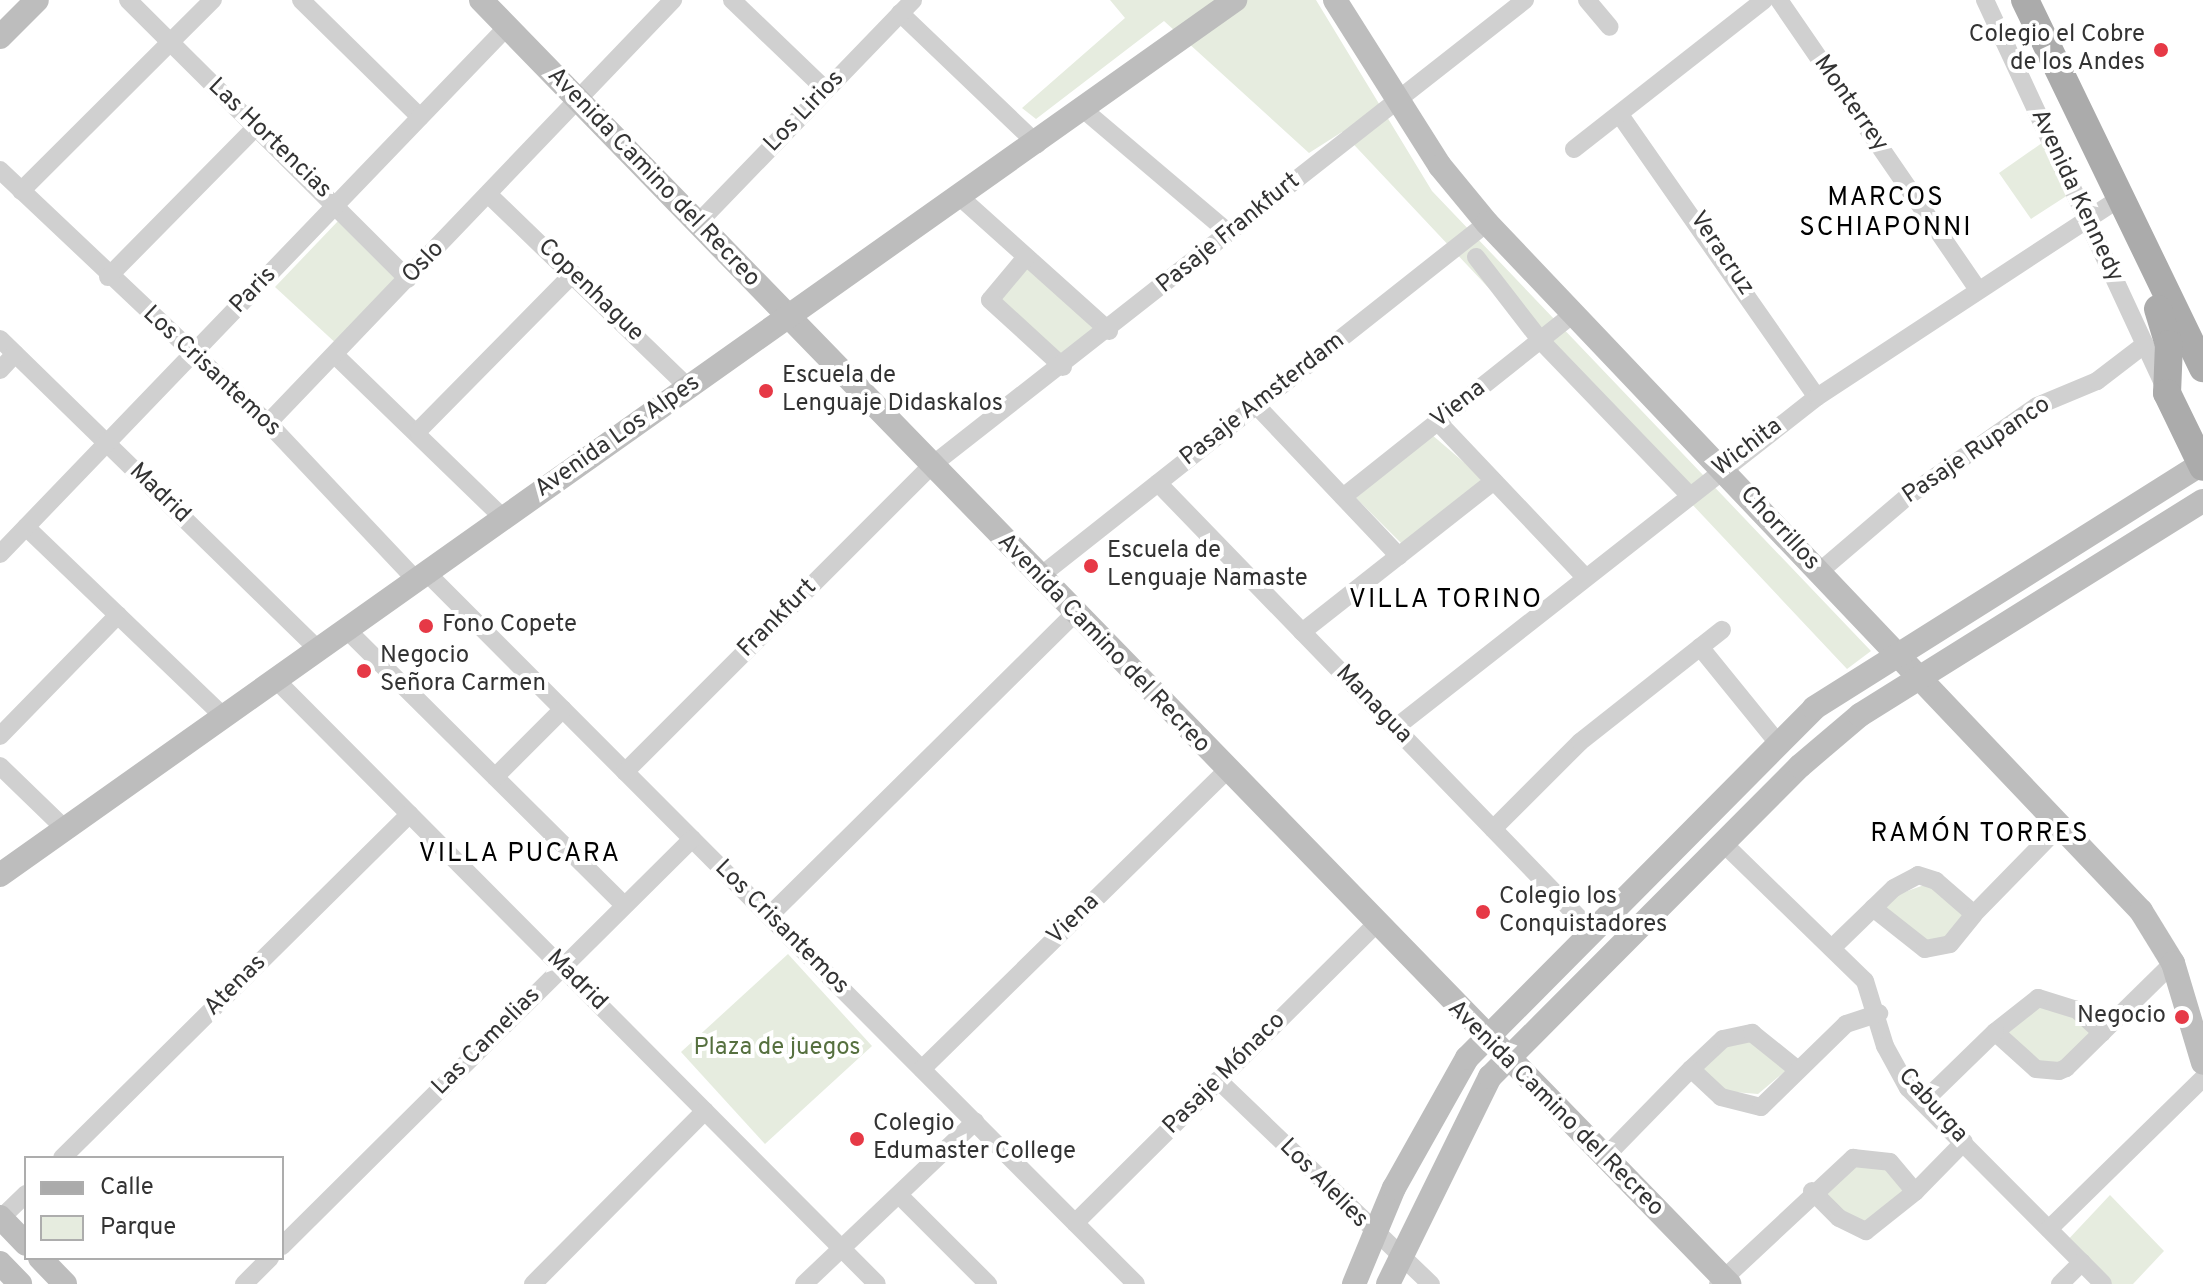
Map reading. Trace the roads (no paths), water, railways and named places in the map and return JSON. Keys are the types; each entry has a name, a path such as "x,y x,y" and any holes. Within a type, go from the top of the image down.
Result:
{"main road":[{"name":"Avenida Kennedy","path":"2025,0 2086,134 2106,206 2166,326 2167,393 2203,465"},
{"name":"Avenida Kennedy","path":"2106,206 2203,368"}],"street":[{"path":"0,37 37,0"},
{"name":"Las Hortencias","path":"128,0 408,279"},
{"path":"21,191 213,0"},
{"path":"301,0 420,117"},
{"name":"Avenida Camino del Recreo","path":"481,0 1374,926 1724,1282"},
{"name":"Oslo","path":"268,423 673,0"},
{"path":"732,0 826,90"},
{"name":"Avenida Los Alpes","path":"0,875 787,317 961,198 1235,0"},
{"name":"Chorrillos","path":"1335,0 1398,100 1487,223 1918,680 2141,911 2195,998 2203,1063"},
{"name":"Pasaje Frankfurt","path":"931,466 1109,331 1525,0"},
{"path":"1587,0 1610,27"},
{"path":"1574,149 1764,0"},
{"name":"Monterrey","path":"1779,0 1976,287"},
{"name":"Avenida Kennedy","path":"1985,0 2106,206 2144,345 2167,393"},
{"path":"906,6 1037,144"},
{"name":"Los Lirios","path":"697,224 906,6"},
{"name":"Paris","path":"0,554 507,27"},
{"path":"1084,110 1229,233"},
{"name":"Veracruz","path":"1620,115 1817,397"},
{"path":"108,277 257,126"},
{"name":"Los Crisantemos","path":"0,170 191,356 268,423 421,577 563,709 1136,1284"},
{"name":"Copenhague","path":"489,195 689,388"},
{"path":"961,198 1109,331"},
{"name":"Wichita","path":"1395,728 1721,468 1817,397 1976,287 2106,206"},
{"name":"Pasaje Amsterdam","path":"1039,577 1487,223"},
{"path":"1026,257 990,300 1063,367"},
{"path":"1476,257 1541,341 1688,494"},
{"path":"418,431 573,274"},
{"name":"Viena","path":"1343,497 1574,313"},
{"name":"Madrid","path":"0,339 318,649"},
{"name":"Pasaje Rupanco","path":"1819,572 1908,496 2037,406 2097,381 2144,345"},
{"path":"0,370 15,354"},
{"path":"335,355 418,431 503,518"},
{"path":"1256,405 1399,556"},
{"path":"1438,422 1585,577"},
{"path":"1354,1284 1421,1135 1484,1038 1589,928 1814,708 1894,654 2203,465"},
{"name":"Frankfurt","path":"625,772 931,466"},
{"path":"1302,632 1494,481"},
{"name":"Managua","path":"1158,483 1589,928"},
{"path":"1388,1284 1483,1086 1505,1058 1834,734 2203,501"},
{"path":"2102,526 2120,555"},
{"path":"26,527 223,716"},
{"path":"769,916 1074,614"},
{"path":"0,736 118,615"},
{"path":"346,629 624,905"},
{"path":"1493,829 1580,742 1722,630"},
{"path":"1700,647 1778,743"},
{"name":"Madrid","path":"275,679 877,1284"},
{"path":"495,777 563,709"},
{"path":"0,766 65,829"},
{"name":"Viena","path":"922,1069 1226,771"},
{"name":"Atenas","path":"64,1156 410,814"},
{"path":"1873,908 1925,949 1950,944 1974,914 2060,826"},
{"name":"Las Camelias","path":"284,1244 692,839"},
{"name":"Caburga","path":"1723,843 1865,981 1879,1013 1885,1046 1923,1102 2103,1284"},
{"path":"1832,948 1873,908 1918,875 1936,881 1974,914"},
{"name":"Pasaje Mónaco","path":"1075,1223 1374,926"},
{"path":"1995,1032 2050,1072 2066,1068 2173,963"},
{"path":"1923,1102 1995,1032 2038,998 2077,1010 2102,1033"},
{"path":"1691,1069 1721,1097 1747,1108 1773,1100 1798,1070 1852,1020 1879,1013"},
{"path":"1604,1158 1723,1039 1752,1033 1798,1070"},
{"path":"2049,1229 2203,1078"},
{"name":"Los Alelies","path":"1218,1080 1374,1236 1401,1254 1431,1284"},
{"path":"533,1284 705,1111"},
{"path":"804,1284 975,1122"},
{"path":"1812,1191 1846,1224 1866,1231 1915,1192 1964,1142"},
{"path":"1724,1282 1838,1167 1864,1156 1890,1162 1915,1192"},
{"path":"899,1195 988,1284"},
{"path":"24,1196 1,1218 24,1242"},
{"path":"42,1260 65,1284"},
{"path":"244,1284 268,1260"},
{"path":"2060,1284 2082,1262"}],"place":[{"name":"Colegio el Cobre de los Andes","path":"2161,50"},
{"name":"Escuela de Lenguaje Didaskalos","path":"766,391"},
{"name":"Escuela de Lenguaje Namaste","path":"1091,566"},
{"name":"Fono Copete","path":"426,626"},
{"name":"Negocio Señora Carmen","path":"364,671"},
{"name":"Colegio los Conquistadores","path":"1483,912"},
{"name":"Negocio","path":"2182,1017"},
{"name":"Colegio Edumaster College","path":"857,1139"}],"district":[{"name":"MARCOS SCHIAPONNI","path":"1886,214"},
{"name":"VILLA TORINO","path":"1446,601"},
{"name":"RAMÓN TORRES","path":"1980,835"},
{"name":"VILLA PUCARA","path":"520,855"}],"park label":[{"name":"Plaza de juegos","path":"777,1049"}]}
